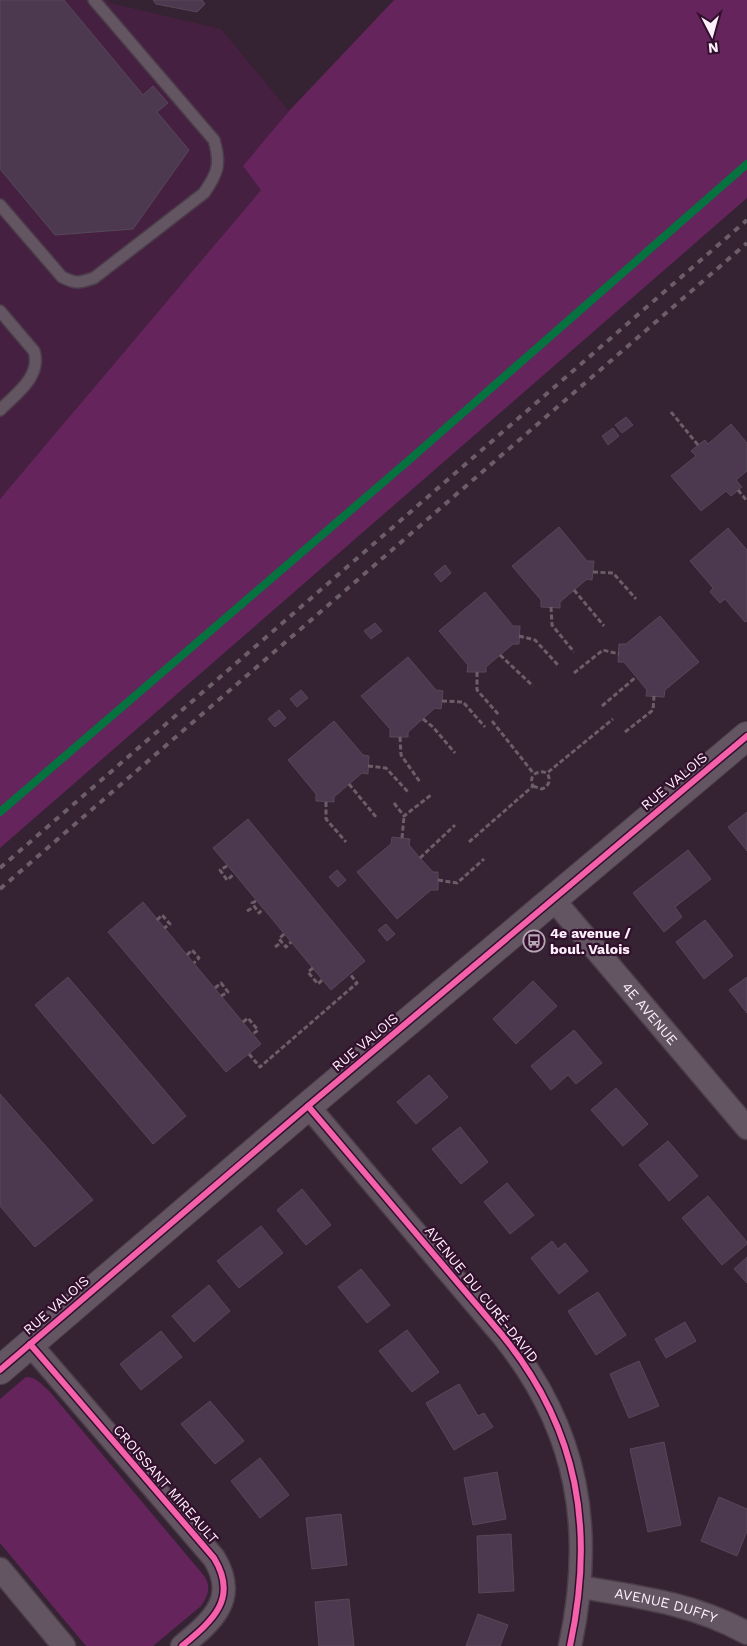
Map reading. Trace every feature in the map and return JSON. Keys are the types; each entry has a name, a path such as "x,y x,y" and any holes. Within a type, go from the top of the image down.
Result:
{"street":[{"name":"RUE VALOIS","path":"0,1370 308,1106 747,736"},
{"name":"4E AVENUE","path":"553,899 747,1128"},
{"name":"AVENUE DU CURÉ-DAVID","path":"308,1106 503,1336 529,1370 539,1388 563,1440 576,1486 581,1530 580,1587 570,1646"},
{"name":"CROISSANT MIREAULT","path":"30,1344 214,1558 219,1567 225,1589 220,1607 209,1622 182,1646"},
{"path":"0,1569 64,1646"},
{"name":"AVENUE DUFFY","path":"580,1587 690,1608 713,1616 747,1633"}],"lane":[{"path":"0,205 62,277 73,283 84,282 94,278 204,192 215,178 219,165 214,140 94,0"},
{"path":"0,311 34,351 36,359 36,368 32,378 0,410"}],"path":[{"path":"671,412 698,445"},
{"path":"738,490 747,501"},
{"path":"593,572 613,573 636,599"},
{"path":"574,590 604,626"},
{"path":"551,607 552,625 574,652"},
{"path":"519,636 535,640 558,665"},
{"path":"574,673 603,650 619,654"},
{"path":"500,655 532,686"},
{"path":"477,672 477,690 499,715"},
{"path":"602,706 636,677"},
{"path":"625,732 652,710 654,696"},
{"path":"442,701 463,702 485,727"},
{"path":"547,773 613,719"},
{"path":"422,720 433,727 455,752"},
{"path":"492,721 534,774"},
{"path":"400,737 401,755 420,782"},
{"path":"368,766 386,768 408,792"},
{"path":"534,786 532,779 534,774 539,771 547,773"},
{"path":"534,786 542,788 548,784 550,780 547,773"},
{"path":"349,784 376,817"},
{"path":"470,842 534,786"},
{"path":"404,816 430,796"},
{"path":"326,802 326,819 346,842"},
{"path":"394,803 404,816 402,838"},
{"path":"420,858 455,825"},
{"path":"438,880 457,883 484,859"},
{"path":"227,866 220,870 227,880 234,874"},
{"path":"217,877 222,874"},
{"path":"256,901 252,903 259,913 263,909"},
{"path":"247,911 254,907"},
{"path":"158,920 162,915 167,919 170,924 164,928"},
{"path":"284,934 279,939 286,947 291,942"},
{"path":"275,946 282,942"},
{"path":"187,955 192,950 196,954 199,958 194,963"},
{"path":"196,954 200,951"},
{"path":"313,968 308,972 318,984 322,980"},
{"path":"249,1054 260,1067 357,983 350,974"},
{"path":"306,980 311,976"},
{"path":"214,988 221,983 225,986 228,992 221,996"},
{"path":"243,1022 248,1018 255,1023 258,1030 253,1034"}],"shaded area":[{"path":"0,0 108,0 110,3 221,29 289,111 244,166 261,190 0,499"},
{"path":"394,0 747,0 747,198 0,848 0,499 261,190 243,166 289,111"},
{"path":"26,1377 36,1380 50,1392 205,1577 208,1592 201,1606 153,1646 86,1646 0,1543 0,1399"}],"building":[{"path":"0,0 64,0 143,95 153,86 168,103 157,112 189,150 133,229 55,235 0,169"},
{"path":"153,0 202,0 205,4 197,12 156,4"},
{"path":"626,417 633,425 622,433 615,425"},
{"path":"731,424 747,443 747,471 736,480 742,487 731,496 726,491 701,511 671,476 696,456 691,451 705,440 708,444"},
{"path":"613,428 619,436 608,445 602,436"},
{"path":"559,527 587,561 594,561 592,580 587,579 560,602 560,608 541,607 541,600 512,566"},
{"path":"728,528 747,550 747,621 745,622 725,599 720,603 710,592 713,588 690,561"},
{"path":"445,565 451,573 441,582 434,574"},
{"path":"485,592 513,626 520,626 519,644 513,644 486,667 486,672 467,672 468,665 439,631"},
{"path":"660,616 699,662 665,690 664,697 646,696 647,690 624,662 618,662 619,644 626,644"},
{"path":"375,623 382,631 371,639 364,631"},
{"path":"408,657 436,690 443,691 441,709 435,708 408,732 408,737 390,737 390,729 361,696"},
{"path":"301,690 308,698 297,707 290,699"},
{"path":"279,710 286,718 275,727 268,719"},
{"path":"334,721 363,755 369,756 368,774 362,773 334,797 334,802 316,801 316,794 288,760"},
{"path":"747,812 747,851 728,827"},
{"path":"248,819 365,961 331,990 213,848"},
{"path":"392,837 410,839 409,845 420,858 433,872 438,872 438,890 431,890 397,919 357,872 391,844"},
{"path":"688,850 711,879 675,907 682,917 664,932 633,893"},
{"path":"337,870 346,880 338,887 329,877"},
{"path":"143,902 261,1044 226,1072 108,932"},
{"path":"705,920 733,956 704,979 676,942"},
{"path":"386,924 395,934 387,941 378,930"},
{"path":"68,977 186,1116 153,1144 35,1005"},
{"path":"747,977 747,1013 729,990"},
{"path":"533,981 557,1006 516,1044 493,1019"},
{"path":"574,1030 602,1063 576,1084 568,1075 551,1090 531,1066"},
{"path":"429,1075 448,1097 416,1124 397,1102"},
{"path":"616,1088 648,1124 623,1146 591,1110"},
{"path":"0,1094 93,1200 35,1247 0,1206"},
{"path":"460,1127 488,1162 461,1184 432,1149"},
{"path":"668,1141 698,1176 669,1201 639,1165"},
{"path":"507,1183 534,1215 510,1234 484,1202"},
{"path":"302,1189 331,1225 306,1245 277,1210"},
{"path":"708,1196 747,1242 722,1265 682,1218"},
{"path":"261,1226 283,1253 239,1288 217,1261"},
{"path":"552,1241 558,1249 565,1243 588,1271 559,1294 531,1258"},
{"path":"747,1257 747,1283 734,1269"},
{"path":"361,1269 390,1305 367,1323 338,1287"},
{"path":"209,1285 230,1311 194,1342 172,1316"},
{"path":"598,1292 626,1335 596,1355 568,1311"},
{"path":"685,1322 696,1341 666,1358 655,1339"},
{"path":"407,1330 439,1372 412,1392 379,1351"},
{"path":"161,1331 182,1357 141,1390 120,1364"},
{"path":"639,1361 659,1406 629,1418 610,1374"},
{"path":"459,1384 478,1416 484,1413 493,1427 454,1450 426,1403"},
{"path":"210,1401 244,1441 215,1464 181,1424"},
{"path":"664,1442 681,1525 648,1532 630,1449"},
{"path":"260,1458 289,1495 260,1518 231,1481"},
{"path":"497,1472 506,1519 473,1525 464,1478"},
{"path":"719,1497 747,1509 747,1531 737,1556 701,1541"},
{"path":"341,1514 347,1565 312,1569 306,1518"},
{"path":"511,1534 514,1591 479,1593 477,1536"},
{"path":"349,1599 354,1646 319,1646 315,1602"},
{"path":"478,1614 508,1625 500,1646 466,1646"}],"waterway":[{"path":"0,812 408,461 747,164"}],"railway":[{"path":"0,868 747,220"},
{"path":"0,889 747,243"}],"cycle path":[{"path":"0,1370 308,1106 747,736"},
{"path":"308,1106 503,1336 529,1372 549,1408 564,1445 574,1483 580,1522 581,1562 570,1646"},
{"path":"30,1344 214,1558 221,1573 224,1586 223,1597 219,1608 212,1618 182,1646"}],"place":[{"name":"4e avenue / boul. Valois","path":"534,941"}]}
